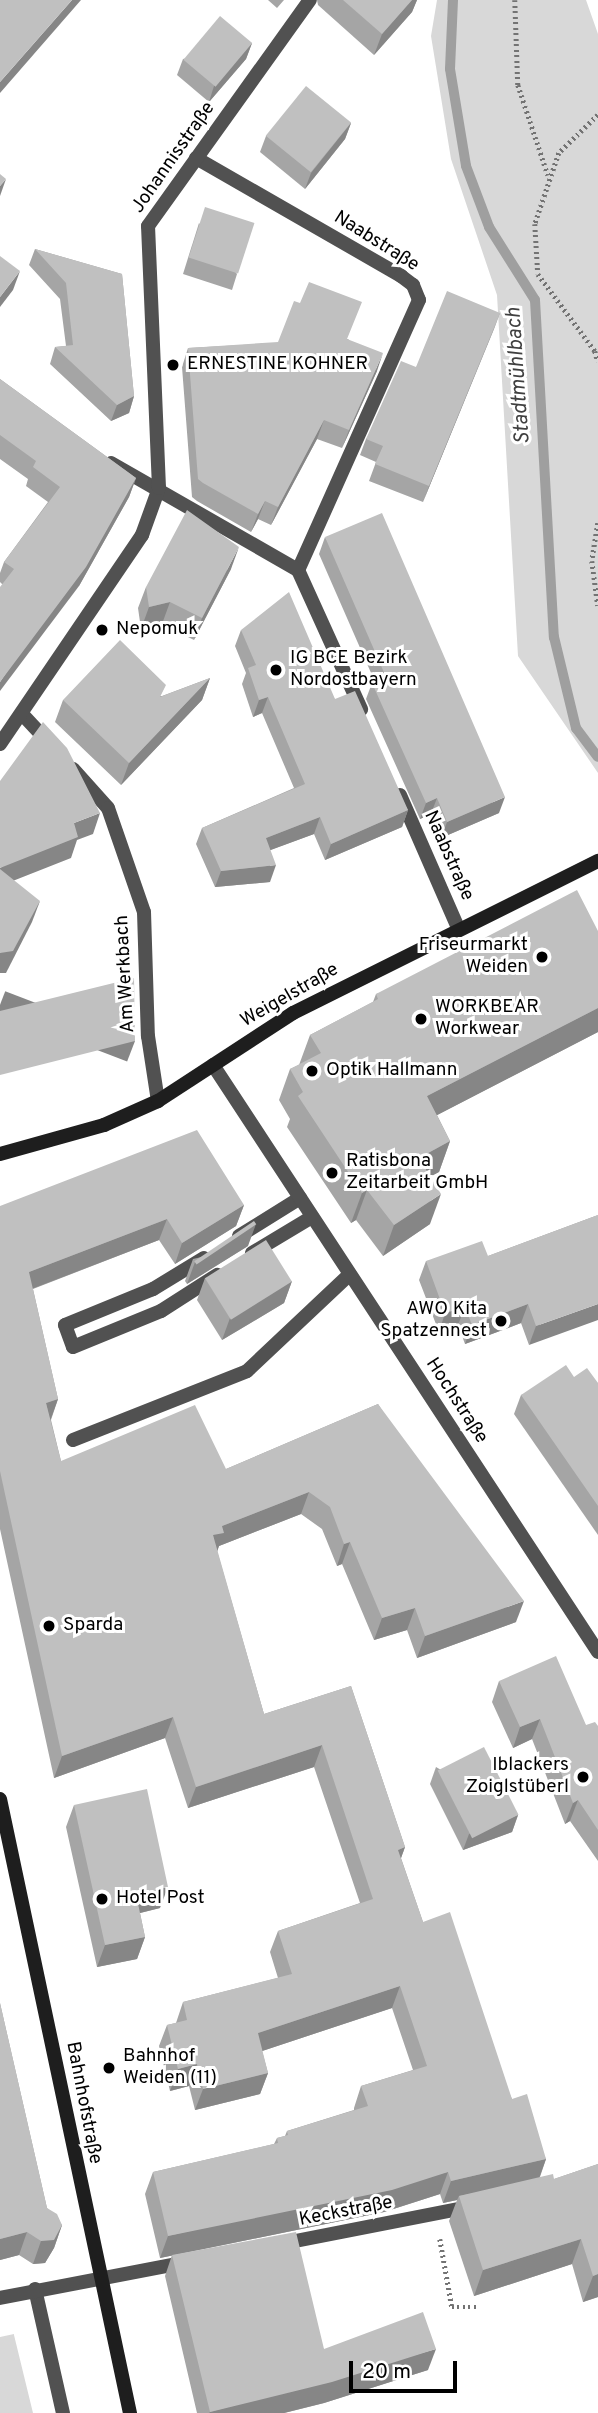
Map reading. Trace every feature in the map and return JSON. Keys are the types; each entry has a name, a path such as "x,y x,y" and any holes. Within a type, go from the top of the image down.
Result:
{"street":[{"name":"Johannisstraße","path":"0,744 23,715 142,536 159,488 148,226 310,0"},
{"name":"Naabstraße","path":"196,158 401,276 413,285 419,300 298,570"},
{"path":"102,458 159,488 298,570 366,721"},
{"name":"Am Werkbach","path":"23,715 108,808 144,912 148,1036 159,1101"},
{"name":"Naabstraße","path":"395,784 458,928"},
{"name":"Weigelstraße","path":"0,1154 104,1125 159,1101 293,1013 458,928 598,862"},
{"name":"Hochstraße","path":"213,1065 598,1652"},
{"path":"300,1198 153,1289 65,1325 73,1347 161,1311 312,1217"},
{"path":"73,1440 247,1371 349,1274"},
{"name":"Bahnhofstraße","path":"0,1799 99,2279 130,2413"},
{"name":"Keckstraße","path":"257,2248 483,2204"},
{"path":"0,2298 35,2289 203,2259"},
{"path":"35,2289 63,2413"}],"path":[{"path":"515,0 519,85 548,176"},
{"path":"598,115 559,153 548,176 535,224 538,274 595,351 598,362"},
{"path":"598,523 592,561 598,606"},
{"path":"434,2215 452,2307 477,2307"}],"shaded area":[{"path":"437,0 586,0 598,34 598,773 518,656 497,295 451,159 431,36"},
{"path":"14,2334 33,2413 0,2413 0,2337"}],"building":[{"path":"0,0 72,0 0,82"},
{"path":"343,0 412,0 382,34"},
{"path":"220,16 252,43 216,87 183,60"},
{"path":"306,86 351,123 311,172 266,136"},
{"path":"0,174 6,179 0,186"},
{"path":"205,207 254,223 238,273 189,257"},
{"path":"35,249 122,274 134,396 117,405 55,347 73,345 66,283"},
{"path":"0,256 20,271 0,297"},
{"path":"309,282 362,302 347,339 383,353 349,430 324,420 278,507 265,501 258,514 198,479 188,348 278,342 294,301 300,303"},
{"path":"447,291 500,313 429,486 375,464 383,446 366,439 401,361 416,367"},
{"path":"0,379 136,478 86,567 0,682 0,587 14,569 4,562 60,487 33,467 36,461 0,435"},
{"path":"187,510 239,547 202,618 170,602 149,607 146,587"},
{"path":"382,513 505,797 447,822 437,798 426,803 372,683 386,677 325,537"},
{"path":"289,592 335,699 355,691 408,810 331,844 320,817 266,838 276,865 221,871 202,828 305,784 268,697 259,700 248,668 256,665 241,630"},
{"path":"120,640 166,685 160,697 210,678 129,763 63,700"},
{"path":"43,722 67,748 100,813 74,823 78,837 0,868 0,781"},
{"path":"0,869 40,901 13,951 0,953"},
{"path":"577,890 598,931 598,1008 427,1096 450,1141 419,1158 441,1194 394,1225 367,1190 362,1193 298,1096 303,1092 290,1069 321,1053 310,1035 378,999 376,994"},
{"path":"134,978 135,1041 0,1075 0,1011"},
{"path":"197,1130 244,1205 182,1243 167,1219 29,1272 58,1399 46,1403 61,1461 195,1405 226,1469 378,1404 524,1601 425,1636 415,1608 382,1618 350,1542 344,1544 330,1507 309,1492 222,1526 224,1533 213,1535 264,1714 351,1686 405,1847 398,1850 423,1922 450,1912 512,2099 527,2094 546,2159 451,2181 448,2172 392,2190 168,2236 153,2172 278,2143 277,2138 288,2135 287,2131 368,2106 361,2086 427,2066 400,1986 258,2033 268,2073 203,2089 197,2064 178,2069 167,2025 187,2020 183,2002 292,1974 278,1931 373,1899 322,1745 196,1787 173,1717 62,1756 0,1471 0,1206"},
{"path":"598,1215 598,1304 536,1326 528,1304 472,1325 465,1307 445,1313 426,1261 482,1241 488,1256"},
{"path":"254,1221 256,1224 197,1265 194,1261"},
{"path":"266,1240 292,1282 231,1320 205,1278"},
{"path":"566,1365 574,1377 587,1368 598,1383 598,1506 521,1395"},
{"path":"556,1656 586,1725 595,1722 598,1726 598,1830 578,1800 573,1803 540,1719 520,1727 499,1681"},
{"path":"484,1747 519,1815 472,1838 438,1771"},
{"path":"147,1789 168,1887 136,1894 145,1937 105,1945 74,1805"},
{"path":"0,2003 47,2208 57,2214 62,2225 54,2240 41,2241 27,2232 0,2239"},
{"path":"598,2164 598,2274 593,2276 581,2239 483,2270 459,2196 553,2174 554,2179"},
{"path":"296,2232 324,2349 423,2312 436,2349 332,2382 210,2412 172,2255"}],"waterway":[{"name":"Stadtmühlbach","path":"453,0 450,69 466,166 489,227 535,300 554,637 576,728 598,757"}],"place":[{"name":"ERNESTINE KOHNER","path":"173,365"},
{"name":"Nepomuk","path":"102,630"},
{"name":"IG BCE Bezirk Nordostbayern","path":"276,670"},
{"name":"Friseurmarkt Weiden","path":"542,957"},
{"name":"WORKBEAR Workwear","path":"421,1019"},
{"name":"Optik Hallmann","path":"312,1071"},
{"name":"Ratisbona Zeitarbeit GmbH","path":"332,1173"},
{"name":"AWO Kita Spatzennest","path":"501,1321"},
{"name":"Sparda","path":"49,1626"},
{"name":"Iblackers Zoiglstüberl","path":"583,1777"},
{"name":"Hotel Post","path":"102,1899"},
{"name":"Bahnhof Weiden (11)","path":"109,2068"}]}
